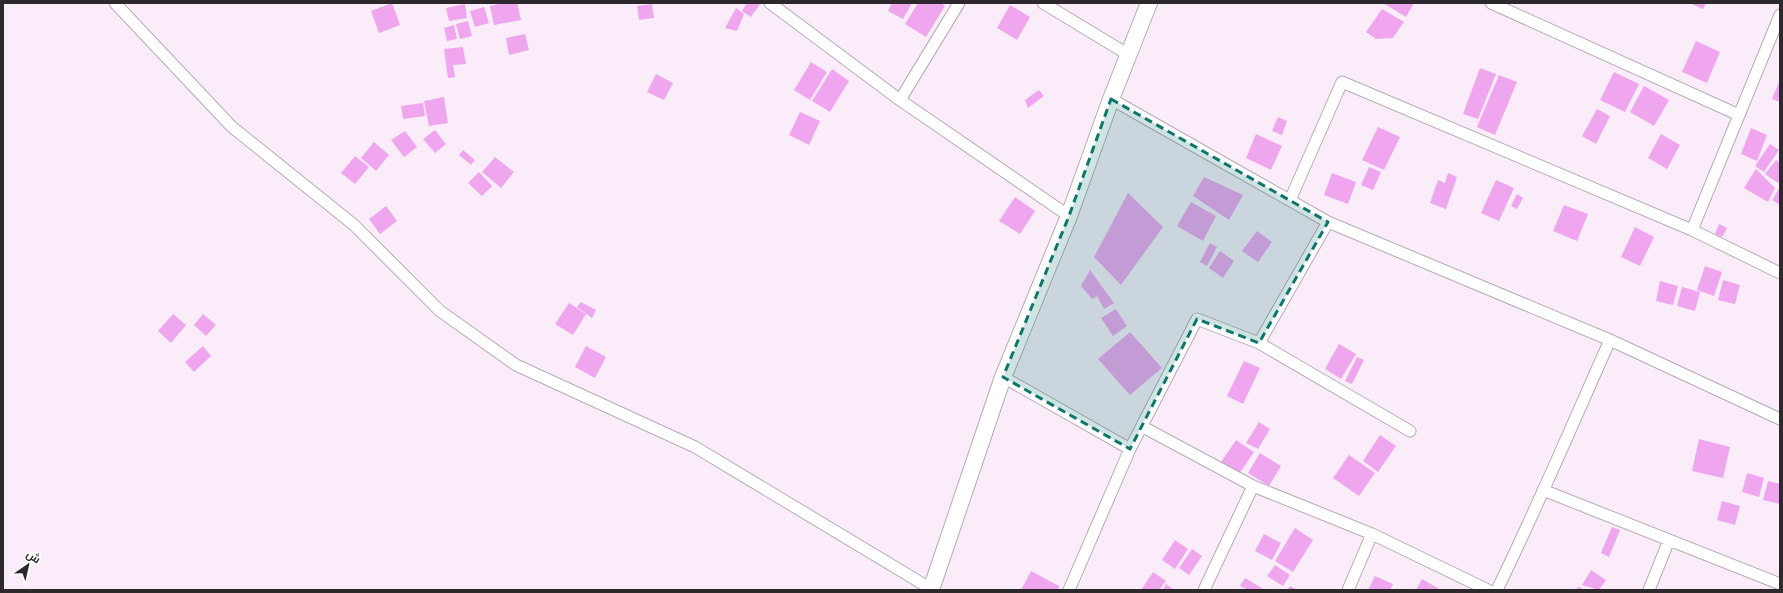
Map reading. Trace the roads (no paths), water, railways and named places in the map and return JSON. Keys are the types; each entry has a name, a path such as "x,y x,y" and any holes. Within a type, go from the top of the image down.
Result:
{"street":[{"path":"115,3 232,127 354,225 440,312 516,365 695,447 932,590 1003,377 1069,216 1111,99 1149,3"},
{"path":"770,3 900,100 1069,216"},
{"path":"900,100 959,3"},
{"path":"1042,3 1129,55"},
{"path":"1491,3 1739,115"},
{"path":"1692,230 1780,15"},
{"path":"1290,200 1342,82 1692,230 1780,273"},
{"path":"1111,99 1328,222 1610,340 1779,415"},
{"path":"1259,343 1328,222"},
{"path":"1069,590 1130,449 1197,319 1259,343 1410,431"},
{"path":"1497,590 1531,519 1542,490 1610,340"},
{"path":"1003,377 1130,449"},
{"path":"1142,426 1253,486 1372,534 1488,590"},
{"path":"1204,590 1253,486"},
{"path":"1542,490 1780,584"},
{"path":"1348,590 1372,534"},
{"path":"1649,590 1669,540"}]}
